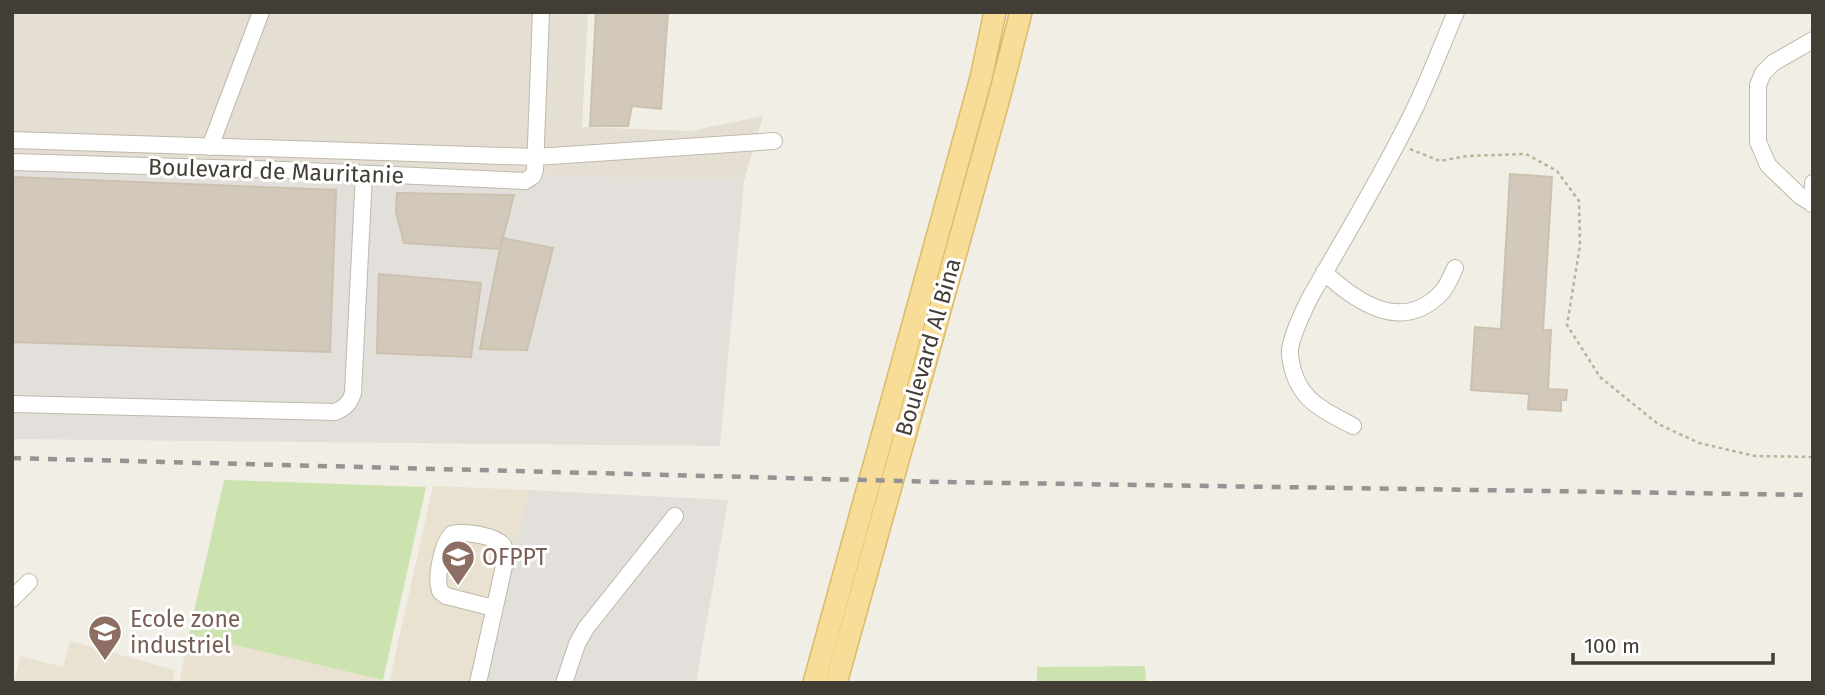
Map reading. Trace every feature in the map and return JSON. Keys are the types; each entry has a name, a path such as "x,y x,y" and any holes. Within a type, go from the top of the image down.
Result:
{"main road":[{"name":"Boulevard Al Bina","path":"814,683 981,78 995,12"},
{"name":"Boulevard Al Bina","path":"836,683 999,98 1020,12"}],"street":[{"path":"210,147 261,12"},
{"path":"541,12 536,164 775,141"},
{"path":"1353,426 1316,407 1300,387 1289,353 1299,322 1324,272 1397,144 1456,12"},
{"path":"1812,204 1791,188 1763,157 1758,142 1758,85 1763,73 1773,63 1813,40"},
{"name":"Boulevard de Mauritanie","path":"12,140 536,164 533,176 525,181 12,162"},
{"path":"12,404 335,412 343,409 353,393 364,174"},
{"path":"1812,204 1813,183"},
{"path":"1324,272 1347,294 1372,307 1395,313 1423,307 1443,291 1455,268"},
{"path":"564,683 577,644 586,628 675,516"},
{"path":"478,683 506,557 505,549 495,540 461,533 452,534 447,540 438,579 440,591 446,596 494,608"},
{"path":"12,599 29,582"}],"path":[{"path":"1397,144 1440,161 1466,156 1526,154 1557,171 1579,201 1580,245 1567,326 1600,377 1658,424 1699,443 1755,456 1813,457"}],"shaded area":[{"path":"12,12 588,12 582,127 691,131 763,116 744,181 12,161"},
{"path":"12,161 744,181 720,446 12,439"},
{"name":"OFPPT","path":"433,486 528,490 483,683 389,683"},
{"path":"528,490 728,500 696,683 483,683"},
{"path":"189,634 383,680 382,683 179,683"},
{"name":"Ecole zone industriel","path":"70,641 175,670 172,683 14,683 20,656 63,667"}],"green space":[{"path":"224,480 426,487 383,680 189,634"},
{"path":"1145,666 1146,683 1037,683 1037,667"}],"building":[{"path":"596,12 668,12 661,109 632,106 628,126 590,126"},
{"path":"1510,174 1552,177 1543,330 1551,330 1548,389 1567,390 1566,400 1561,400 1561,411 1528,409 1529,394 1471,390 1475,327 1501,329"},
{"path":"12,177 336,190 330,352 12,342"},
{"path":"397,193 514,195 500,249 404,243 396,212"},
{"path":"502,238 553,248 527,350 480,349"},
{"path":"379,274 481,283 471,357 377,353"}],"railway":[{"path":"12,458 941,482 1813,495"}],"place":[{"name":"OFPPT","path":"458,587"},
{"name":"Ecole zone industriel","path":"105,662"}]}
